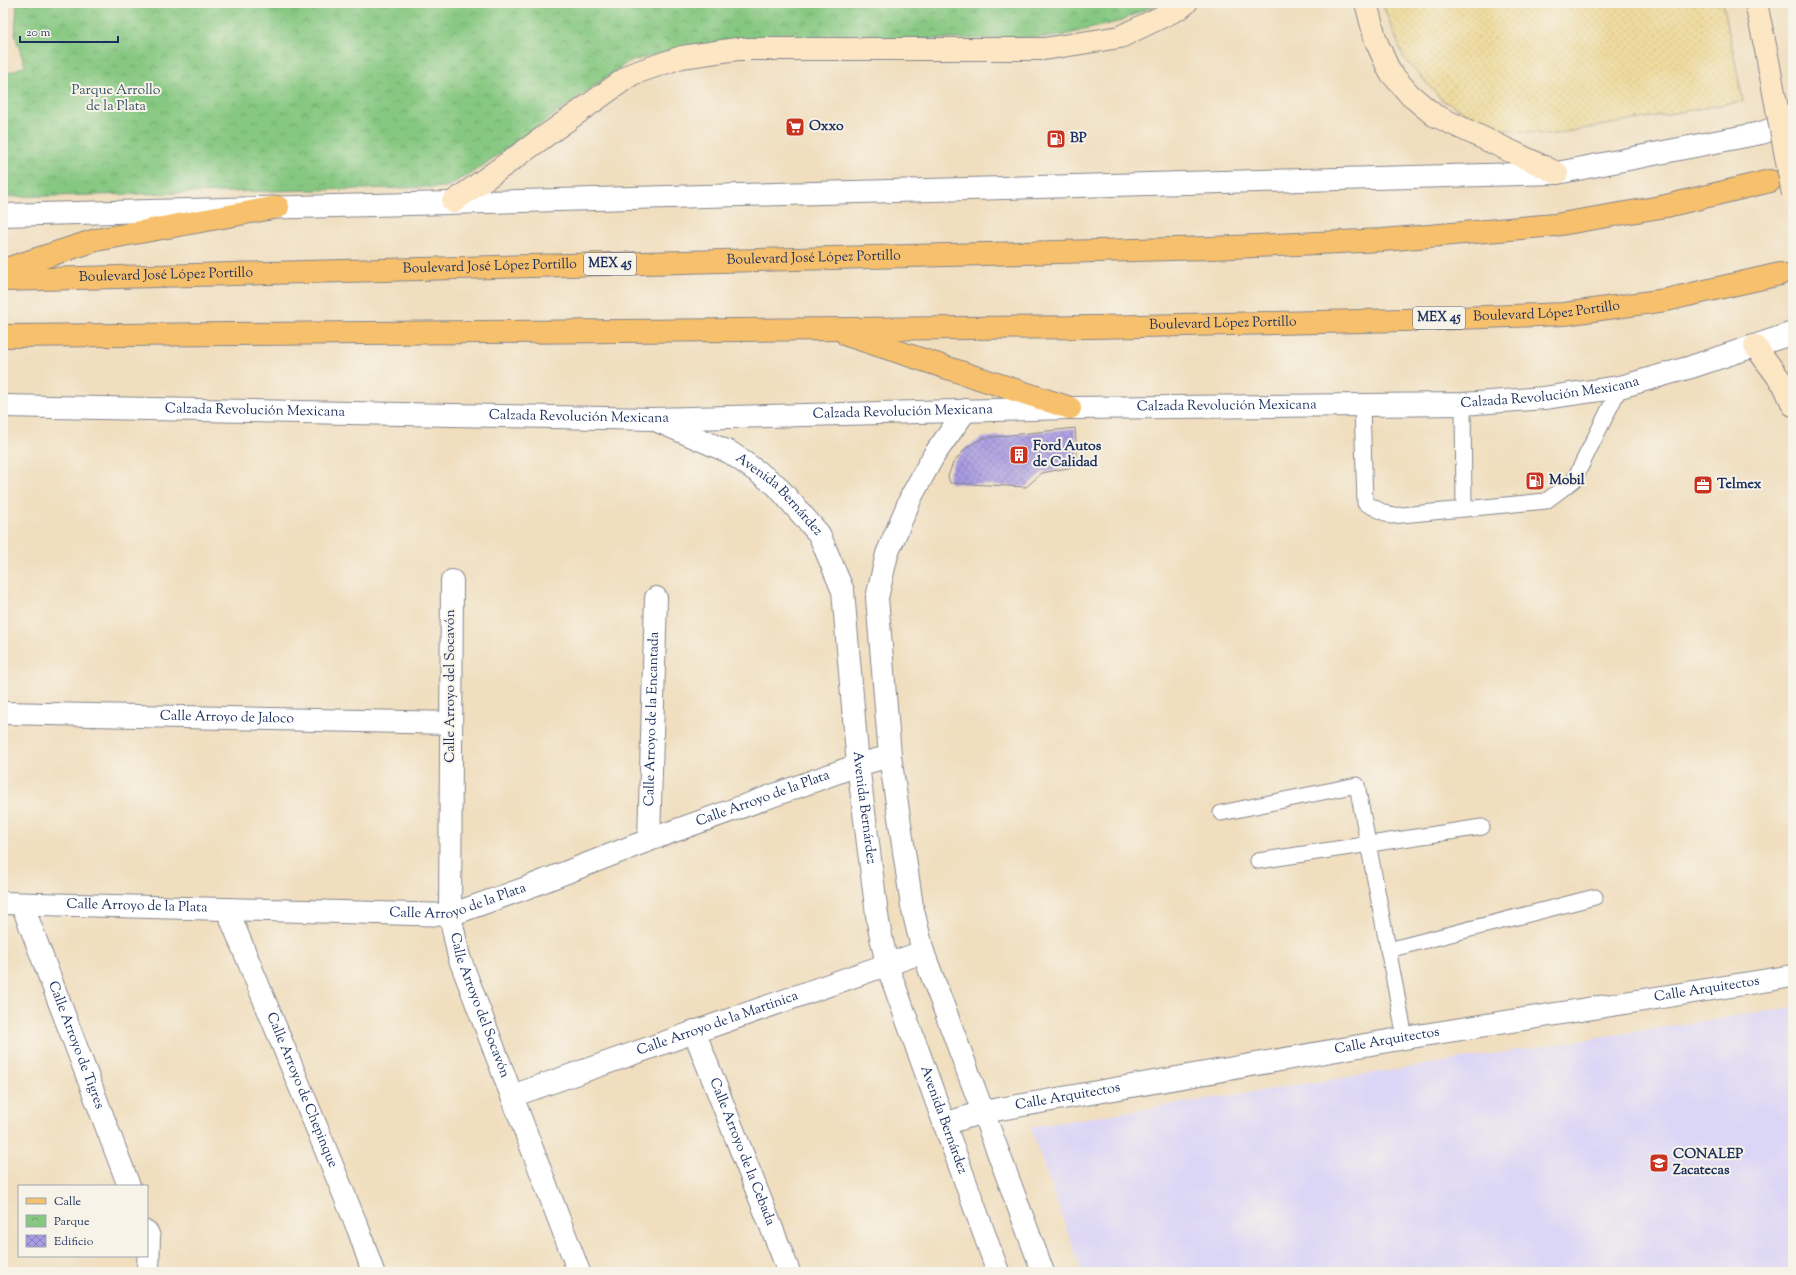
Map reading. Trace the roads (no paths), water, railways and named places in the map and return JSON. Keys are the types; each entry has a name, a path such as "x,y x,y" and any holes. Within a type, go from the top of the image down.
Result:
{"main road":[{"path":"453,202 632,74 682,57 737,49 1044,49 1120,37 1180,8 1186,3"},
{"path":"1366,3 1376,41 1390,72 1410,95 1434,115 1557,173"},
{"path":"1756,3 1793,194"},
{"name":"Boulevard José López Portillo","path":"3,280 1216,248 1383,240 1555,225 1666,206 1770,181"},
{"path":"3,270 96,240 278,207"},
{"name":"Boulevard López Portillo","path":"831,330 1094,327 1404,320 1564,314 1666,300 1780,274"},
{"path":"831,330 1070,408"},
{"name":"MEX 45","path":"3,336 831,330"},
{"path":"1755,346 1784,384 1792,398"}],"street":[{"path":"3,215 1557,173 1761,133 1793,122"},
{"name":"Calzada Revolución Mexicana","path":"3,406 653,419 1070,408 1463,404 1544,398 1620,387 1691,367 1793,333"},
{"path":"966,410 934,455 912,495 887,554 877,598 890,756 912,906 923,952 1043,1272"},
{"name":"Avenida Bernárdez","path":"653,419 731,453 776,485 819,534 843,591 858,765 878,922 887,965 998,1272"},
{"name":"Calle Arroyo del Socavón","path":"452,581 450,915 459,957 579,1272"},
{"name":"Calle Arroyo de la Encantada","path":"649,840 656,598"},
{"name":"Calle Arroyo de Jaloco","path":"3,713 450,723"},
{"name":"Calle Arroyo de la Plata","path":"13,904 450,915 526,888 649,840 858,765 890,756"},
{"name":"Calle Arroyo de Tigres","path":"13,904 130,1185"},
{"name":"Calle Arroyo de Chepinque","path":"227,909 359,1231 373,1272"},
{"name":"Calle Arroyo de la Martinica","path":"512,1096 923,952"},
{"name":"Calle Arquitectos","path":"944,1124 982,1112 1405,1038 1793,976"},
{"name":"Calle Arroyo de la Cebada","path":"694,1031 788,1272"},
{"path":"148,1234 148,1272"}],"lane":[{"path":"1362,406 1365,502 1391,516 1546,501 1574,480 1620,387"},
{"path":"1463,404 1464,509"},
{"path":"1221,813 1357,785 1405,1038"},
{"path":"1258,861 1368,843 1482,827"},
{"path":"1388,950 1595,897"}],"place":[{"name":"Oxxo","path":"795,127"},
{"name":"BP","path":"1056,139"},
{"name":"Ford Autos de Calidad","path":"1019,455"},
{"name":"Mobil","path":"1535,481"},
{"name":"Telmex","path":"1703,485"},
{"name":"CONALEP Zacatecas","path":"1659,1163"}],"park label":[{"name":"Parque Arrollo de la Plata","path":"116,100"}]}
